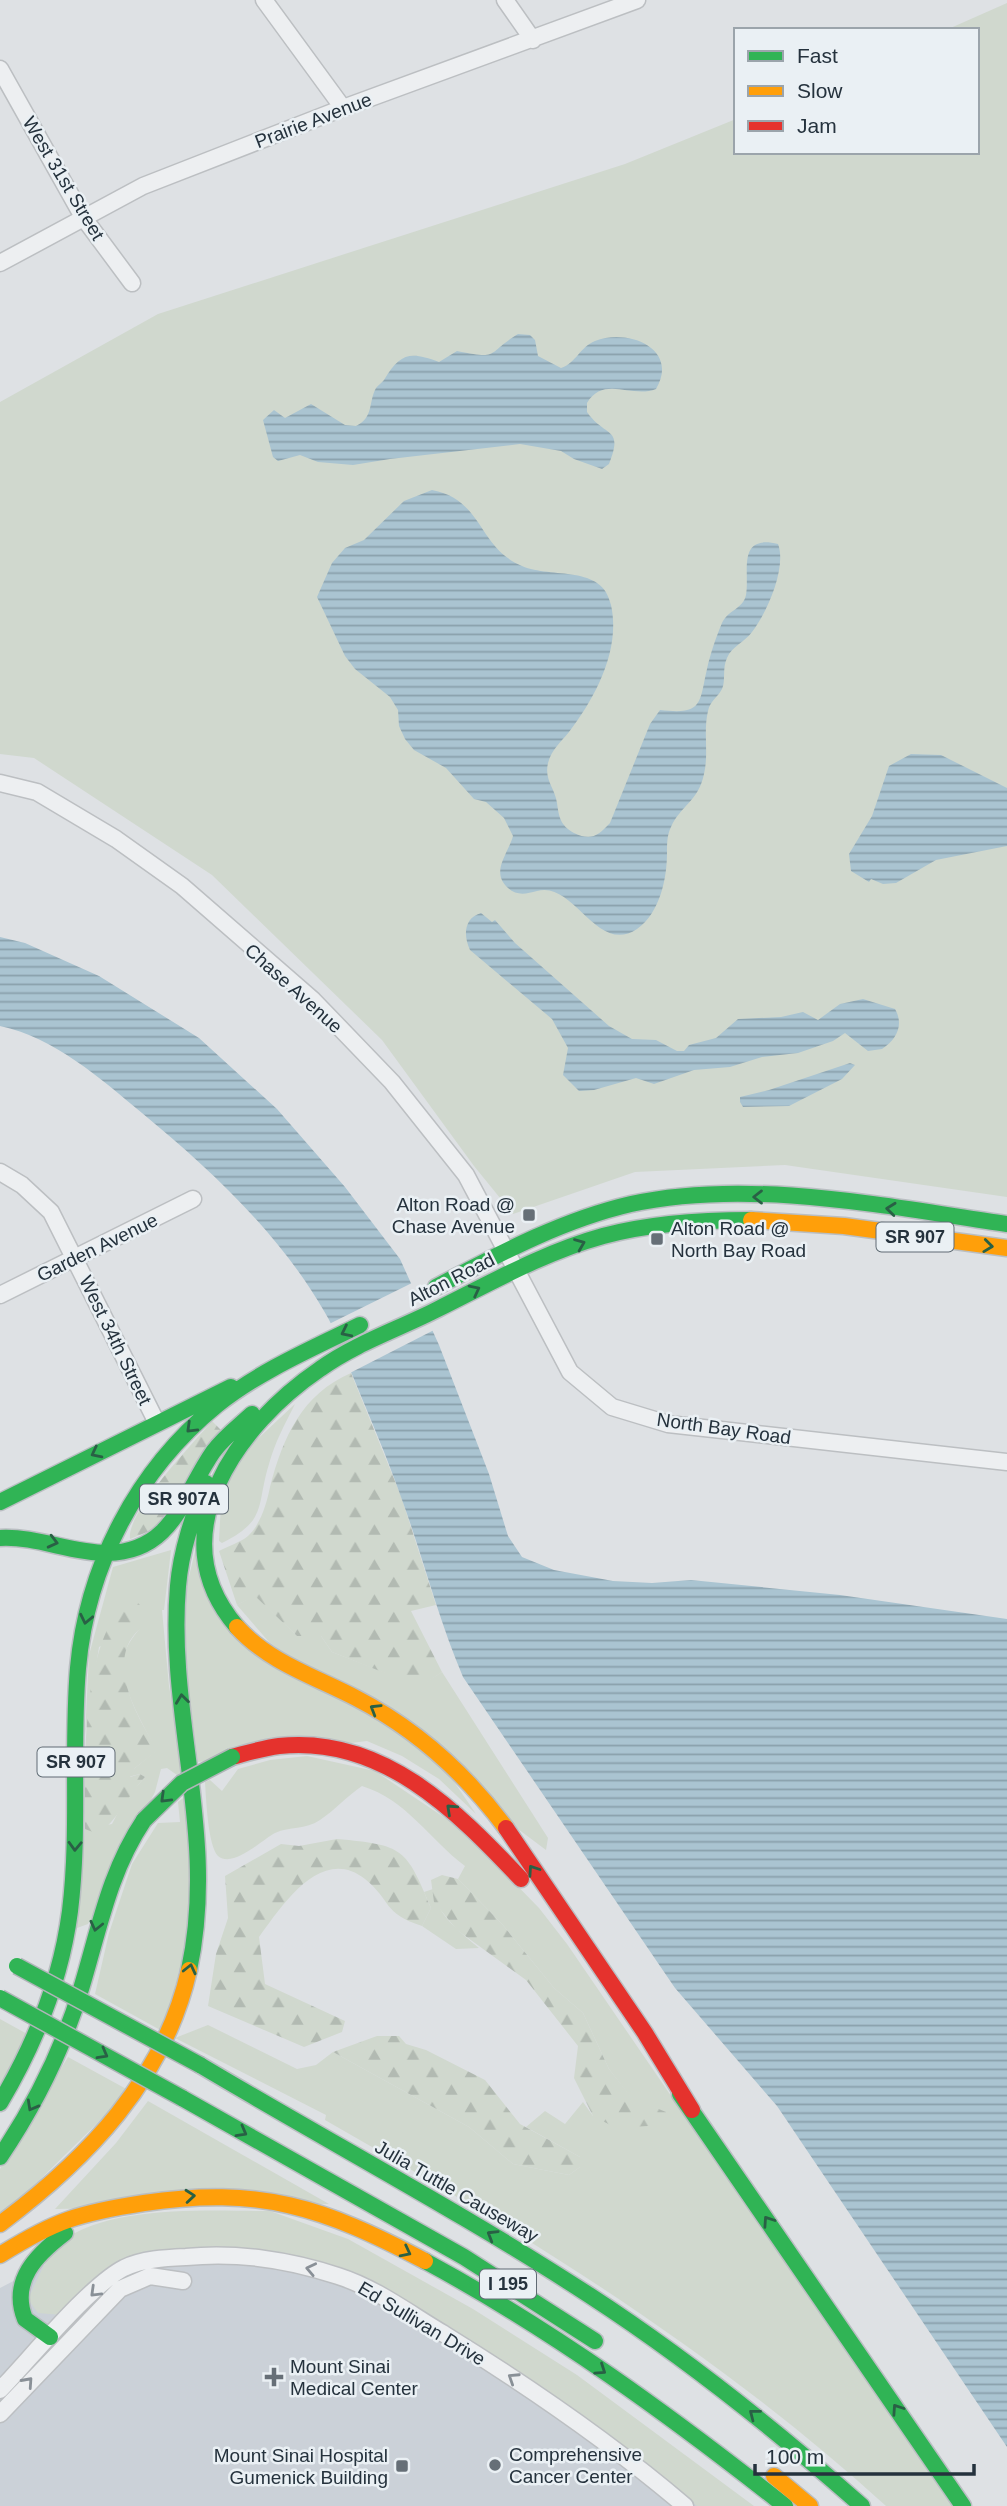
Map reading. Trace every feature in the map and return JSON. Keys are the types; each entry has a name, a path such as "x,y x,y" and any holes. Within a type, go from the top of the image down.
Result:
{"main road":[{"name":"Alton Road","path":"424,1293 584,1217 615,1208 683,1198 780,1197 1007,1224"},
{"name":"Alton Road","path":"0,1538 31,1537 105,1553 140,1550 160,1538 215,1450 293,1378 322,1367 517,1269 593,1238 686,1222 773,1221 1007,1248"},
{"name":"SR 907","path":"0,2119 24,2066 50,1997 69,1918 76,1846 79,1657 87,1612 105,1553 128,1506 168,1452 218,1405 265,1373 374,1318"},
{"path":"322,1367 280,1399 250,1430 213,1489 206,1514 205,1543 211,1578 223,1607 235,1626 261,1651 356,1698 398,1724 439,1754 479,1793 661,2055 692,2110"},
{"path":"0,1502 213,1394 265,1373"},
{"name":"SR 907","path":"0,2224 74,2168 122,2114 157,2056 186,1984 197,1935 201,1883 197,1822 176,1652 178,1579 184,1539 199,1499 225,1450 248,1417"},
{"path":"0,2157 32,2107 58,2052 82,1987 100,1910 113,1871 144,1820 182,1783 232,1758 266,1748 319,1745 376,1759 424,1786 469,1826 521,1879 592,1969 692,2110 962,2506"},
{"name":"Julia Tuttle Causeway","path":"0,1957 200,2065 456,2213 597,2301 738,2402 862,2506"},
{"name":"I 195","path":"0,1998 464,2258 608,2350"},
{"path":"0,2103 24,2066"},
{"path":"0,2255 70,2217 122,2206 195,2195 246,2196 293,2204 364,2231 488,2297 561,2343 684,2428 785,2506"},
{"path":"50,2337 31,2325 21,2313 20,2290 27,2268 43,2250 76,2226 122,2206"},
{"path":"758,2463 810,2506"}],"street":[{"path":"264,0 343,108"},
{"path":"505,0 533,40"},
{"name":"Prairie Avenue","path":"0,263 142,186 343,108 637,0"},
{"name":"West 31st Street","path":"0,69 83,217 132,283"},
{"name":"Chase Avenue","path":"0,783 37,792 116,839 182,886 313,1000 392,1082 466,1175 517,1269"},
{"name":"West 34th Street","path":"0,1172 22,1185 51,1212 157,1423"},
{"name":"Garden Avenue","path":"0,1295 193,1199"},
{"name":"North Bay Road","path":"517,1269 546,1330 570,1372 612,1407 668,1424 1007,1462"},
{"name":"Ed Sullivan Drive","path":"0,2390 113,2275 148,2260 226,2255 337,2276 372,2291 532,2390 603,2439 685,2506"},
{"path":"0,2414 120,2290 150,2276 183,2281"}],"shaded area":[{"name":"Mount Sinai Medical Center","path":"313,2238 718,2506 0,2506 0,2288 85,2244"}],"green space":[{"path":"1007,3 1007,1197 785,1165 635,1172 513,1214 474,1166 382,1040 212,875 34,758 0,754 0,402 158,314 625,164 734,120 734,154 979,154 979,28 951,28"},
{"path":"351,1373 401,1496 436,1605 411,1611 442,1672 420,1687 332,1652 321,1636 297,1636 255,1596 237,1605 219,1551 253,1531 265,1506 288,1434 307,1405 334,1382"},
{"path":"295,1404 274,1448 254,1519 237,1535 222,1543 219,1541 222,1484 237,1458"},
{"path":"212,1421 222,1431 162,1526 130,1539 138,1512 149,1496"},
{"path":"198,1539 221,1614 444,1767 476,1814 439,1779 402,1756 367,1741 198,1762 179,1618"},
{"path":"171,1550 162,1610 169,1686 183,1771 177,1775 167,1768 161,1769 155,1792 88,1924 77,1928 85,1829 112,1824 124,1801 145,1777 140,1774 128,1777 157,1750 135,1708 123,1674 124,1654 142,1626 99,1647 85,1735 89,1655 113,1567"},
{"path":"255,1595 297,1636 321,1636 332,1652 420,1686 442,1672 548,1838 546,1850 269,1642 237,1605"},
{"path":"135,1600 145,1610 150,1622 135,1634 127,1649 124,1666 126,1683 140,1719 158,1750 135,1768 130,1777 140,1774 145,1777 111,1822 98,1834 85,1829 89,1704 104,1638 117,1614"},
{"path":"307,1756 375,1771 463,1830 539,1908 567,1944 952,2506 886,2506 755,2396 616,2297 472,2206 325,2120 326,2115 175,2038 208,2025 297,2069 316,2065 333,2052 469,2127 513,2164 569,2175 580,2167 580,2157 526,2127 545,2111 565,2124 583,2102 593,2116 665,2112 632,2099 609,2069 583,2013 554,1988 502,1924 458,1879 465,1866 405,1810 378,1792 362,1786 314,1823 275,1833 248,1852 232,1859 218,1856 210,1832 205,1782 210,1780 222,1791 238,1769 270,1760"},
{"path":"187,1795 193,1914 164,2032 95,1994 109,1933 132,1864 158,1823 180,1822 178,1802"},
{"path":"337,1839 376,1844 400,1853 415,1873 431,1908 422,1926 409,1921 394,1911 365,1879 349,1870 333,1869 318,1874 304,1884 279,1910 259,1937 265,1984 345,2021 342,2032 304,2047 208,2006 216,1954 228,1918 225,1876 281,1844 299,1846"},
{"path":"442,1875 458,1879 502,1924 554,1988 583,2013 609,2069 632,2098 666,2112 663,2125 616,2128 593,2116 574,2078 578,2046 526,1980 457,1930 434,1902 431,1880"},
{"path":"433,1889 444,1914 479,1948 456,1949 422,1926 431,1908 424,1892"},
{"path":"0,2019 29,2035 0,2092"},
{"path":"377,2036 399,2036 406,2044 426,2050 485,2080 520,2124 580,2157 580,2167 569,2175 513,2164 469,2127 333,2052"},
{"path":"68,2057 130,2091 0,2219 0,2169"},
{"path":"148,2101 329,2204 55,2209 116,2143"},
{"path":"270,2211 348,2239 473,2309 577,2375 754,2506 697,2506 596,2426 321,2263 247,2249 178,2248 122,2259 95,2279 61,2315 38,2313 28,2299 56,2247 80,2230 105,2222 160,2212"}],"water":[{"path":"518,334 530,335 535,340 538,356 561,368 571,363 585,347 608,338 635,340 656,352 661,362 662,375 656,389 602,390 587,403 587,412 613,438 613,452 609,464 602,469 561,451 520,444 353,465 318,462 300,455 278,461 273,457 263,420 274,410 285,418 311,404 345,425 356,426 366,418 376,388 401,360 420,356 439,362 457,351 487,355"},
{"path":"432,490 449,495 462,503 496,548 507,558 534,570 587,578 598,583 606,592 613,622 604,673 588,704 552,754 547,769 561,820 569,830 585,837 598,834 610,823 650,724 660,710 684,711 697,705 722,623 742,603 746,595 750,550 765,542 778,544 780,565 774,590 758,624 727,658 723,686 708,711 705,766 701,783 694,797 671,827 661,894 651,914 637,929 623,935 610,933 563,896 550,891 522,894 508,888 500,876 500,869 513,836 504,818 486,802 474,799 446,768 414,750 399,726 398,710 390,697 355,669 345,656 317,597 332,563 345,548 364,540 404,501"},
{"path":"911,754 941,755 1007,788 1007,846 936,860 896,883 883,884 871,879 869,882 851,871 849,854 872,816 889,766"},
{"path":"481,913 492,922 495,920 515,943 609,1026 632,1039 656,1040 677,1051 684,1051 689,1045 716,1038 738,1019 781,1017 803,1012 818,1020 840,1004 863,999 895,1009 899,1021 898,1031 892,1041 882,1049 868,1051 845,1033 833,1041 798,1053 762,1057 730,1067 694,1070 654,1084 636,1078 594,1090 579,1091 563,1075 568,1048 552,1019 470,950 466,928 475,915"},
{"path":"0,937 25,943 99,976 199,1038 277,1109 345,1187 400,1259 439,1345 489,1474 508,1536 522,1557 554,1570 613,1581 652,1583 691,1580 840,1595 1007,1619 1007,2447 777,2106 675,1988 463,1677 384,1452 333,1327 306,1282 242,1204 142,1113 93,1073 58,1049 39,1039 0,1026"},
{"path":"850,1063 855,1065 842,1079 789,1106 743,1107 740,1102 740,1097"}],"pier":[{"path":"414,1282 436,1329 348,1374 327,1325"}],"traffic: fast":[{"path":"436,1287 531,1239 580,1219 631,1204 676,1197 771,1194 868,1203 1007,1224"},
{"path":"237,1627 214,1591 205,1555 207,1519 218,1484 237,1450 262,1419 290,1392 348,1351 560,1250 603,1236 658,1225 751,1220"},
{"path":"0,2103 45,2011 66,1937 73,1881 78,1668 83,1630 105,1557 140,1490 188,1431 233,1393 286,1361 360,1325"},
{"path":"0,1502 231,1387"},
{"path":"0,1538 107,1553 129,1550 147,1543 173,1519 217,1447 252,1414"},
{"path":"189,1970 196,1920 198,1872 179,1682 178,1586 188,1533 206,1483"},
{"path":"144,1820 182,1783 232,1757"},
{"path":"0,2157 25,2117 57,2055 74,2011 113,1881 144,1820"},
{"path":"17,1966 200,2065"},
{"path":"0,1998 182,2098"},
{"path":"200,2065 445,2206 589,2295 730,2396 862,2506"},
{"path":"680,2094 963,2506"},
{"path":"182,2098 464,2257 595,2341"},
{"path":"50,2337 25,2319 21,2293 23,2281 36,2260 65,2233"},
{"path":"425,2261 565,2345 699,2439 785,2506"}],"traffic: slow":[{"path":"751,1220 844,1226 1007,1248"},
{"path":"237,1627 264,1650 293,1668 356,1698 399,1724 457,1771 506,1828"},
{"path":"0,2224 63,2172 118,2114 161,2047 177,2010 189,1970"},
{"path":"0,2255 53,2226 102,2210 185,2198 222,2197 290,2205 322,2214 425,2261"},
{"path":"774,2476 810,2506"}],"traffic: jam":[{"path":"232,1757 279,1746 316,1746 351,1752 384,1765 443,1804 521,1879"},
{"path":"506,1828 645,2033 692,2110"}],"place":[{"name":"Alton Road @ Chase Avenue","path":"529,1215"},
{"name":"Alton Road @ North Bay Road","path":"657,1239"},
{"name":"Mount Sinai Medical Center","path":"274,2377"},
{"name":"Comprehensive Cancer Center","path":"495,2465"},
{"name":"Mount Sinai Hospital Gumenick Building","path":"402,2466"}]}
